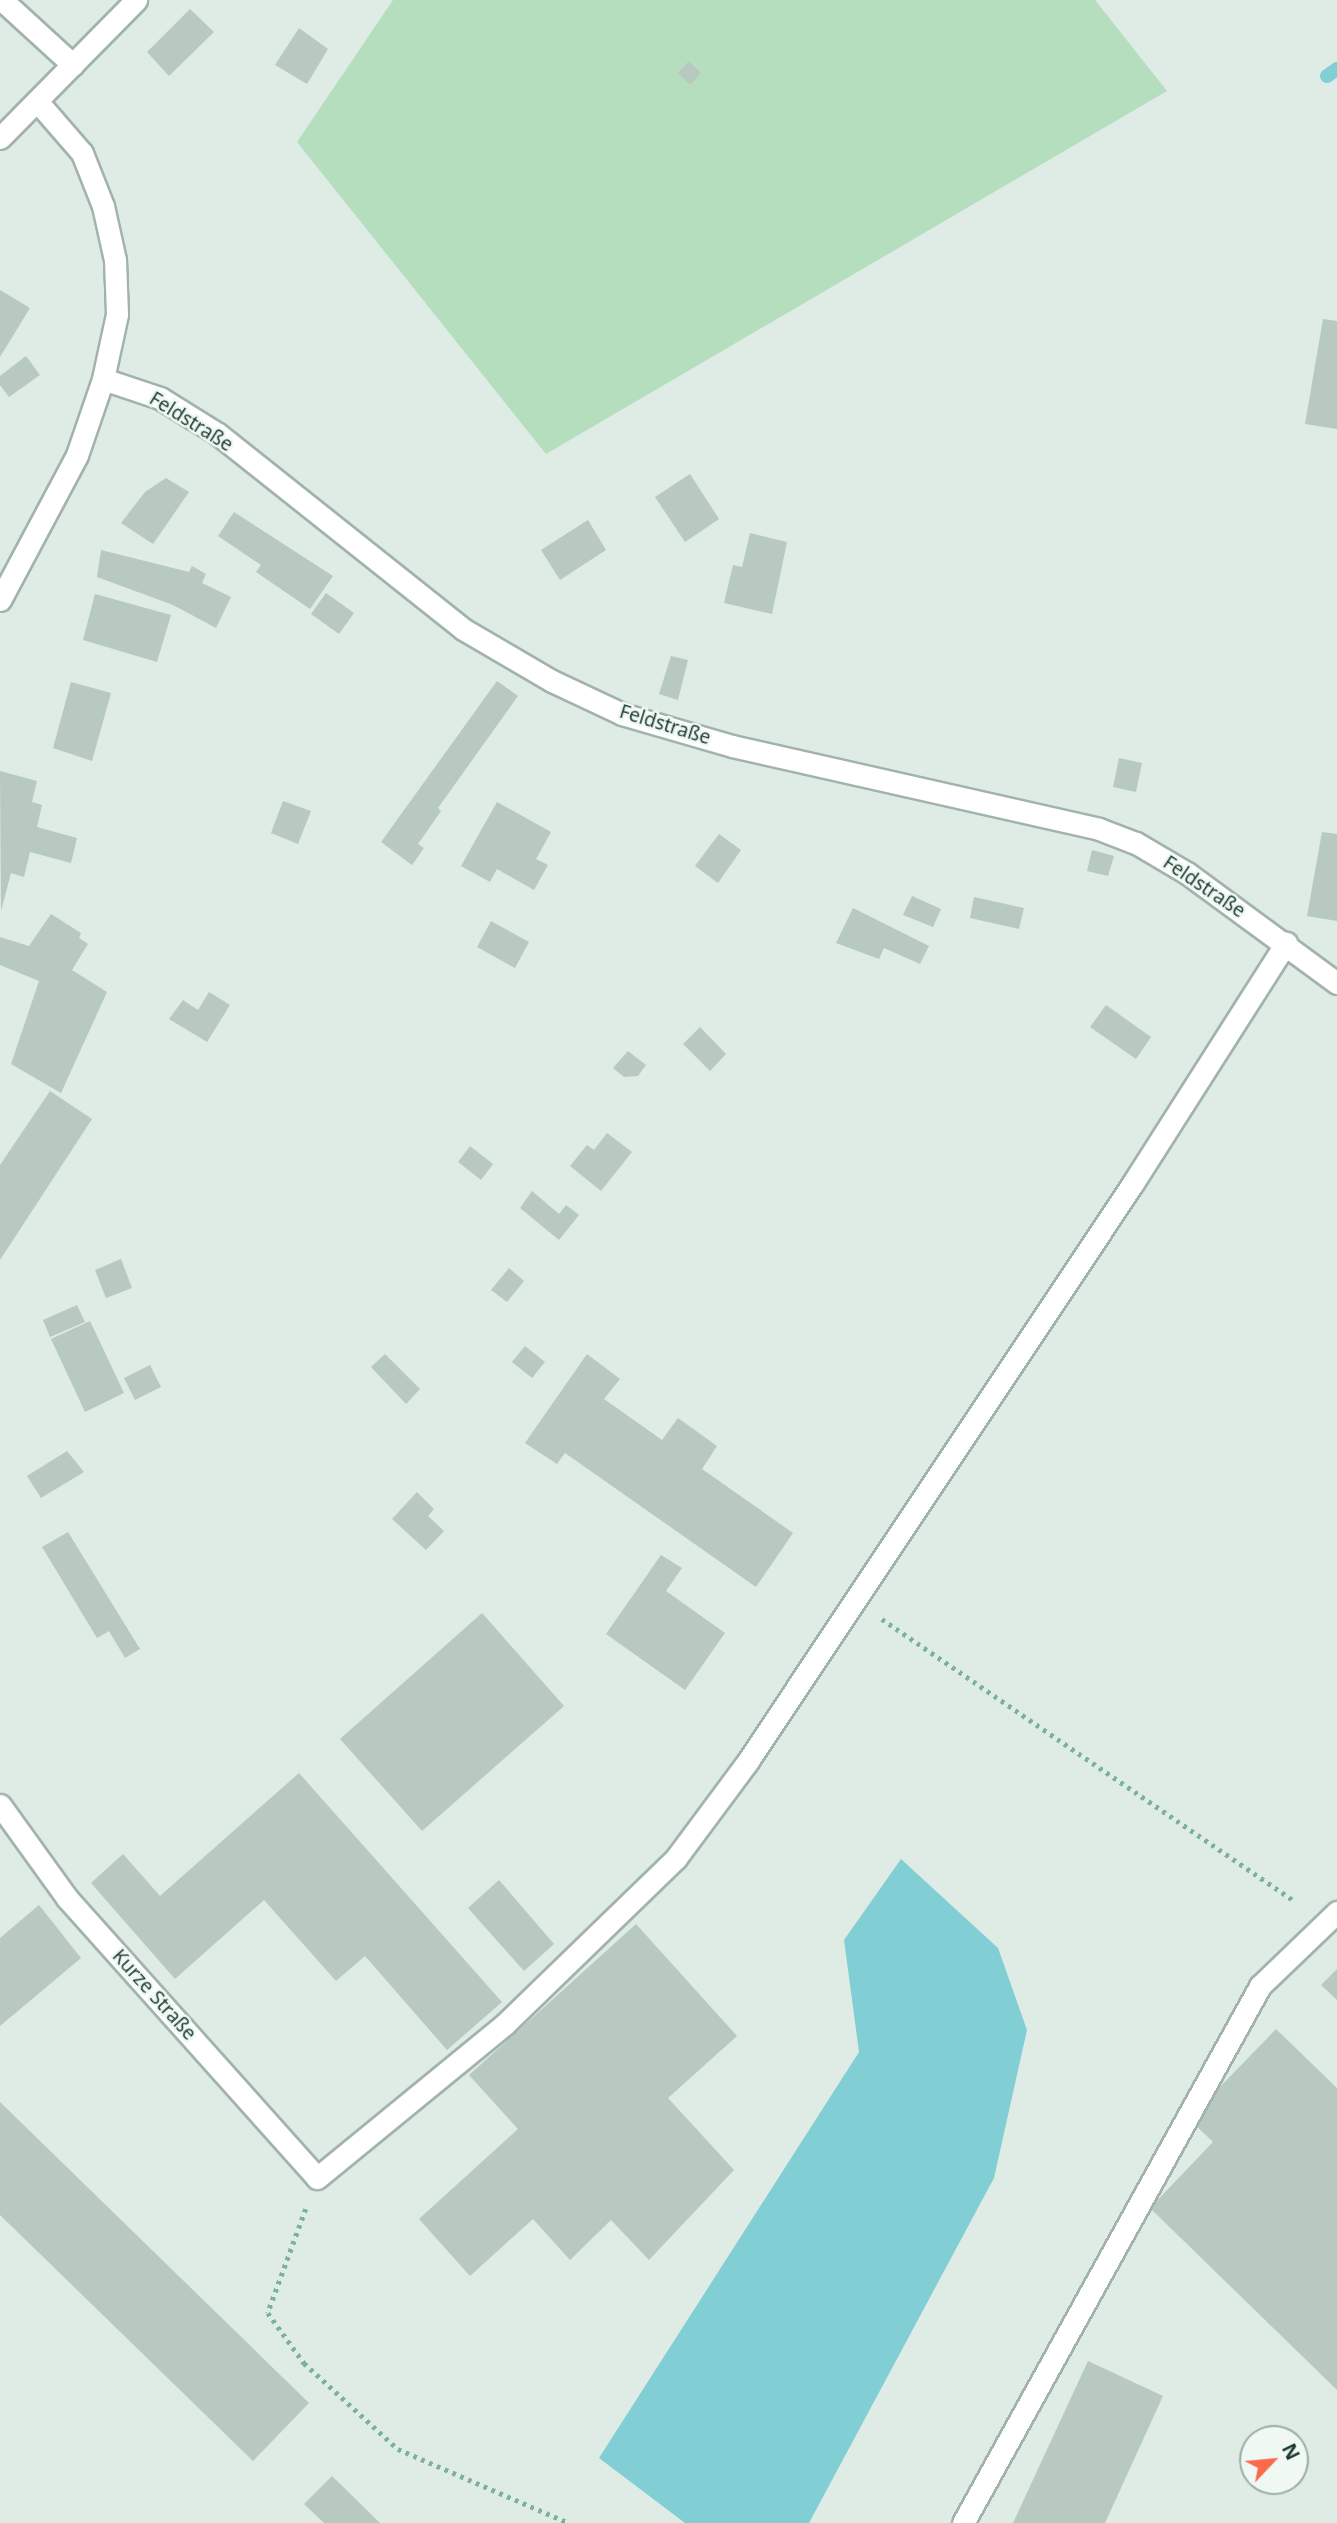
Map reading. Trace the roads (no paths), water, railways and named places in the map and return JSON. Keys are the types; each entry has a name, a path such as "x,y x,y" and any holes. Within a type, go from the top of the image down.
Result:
{"street":[{"path":"2,0 73,65"},
{"path":"0,138 136,0"},
{"path":"0,600 77,454 103,379 117,314 115,260 103,205 82,153 37,101"},
{"name":"Feldstraße","path":"103,379 160,398 218,434 464,629 552,681 622,714 733,746 1101,829 1136,843 1187,873 1337,983"},
{"name":"Kurze Straße","path":"0,1805 68,1898 317,2178 505,2024 676,1858 748,1762 1133,1183 1286,943"},
{"path":"963,2523 1260,1986 1331,1917"}],"water":[{"path":"901,1859 998,1948 1027,2030 994,2178 809,2523 685,2523 599,2458 859,2052 844,1940"}],"waterway":[{"path":"1327,76 1337,69"}]}
